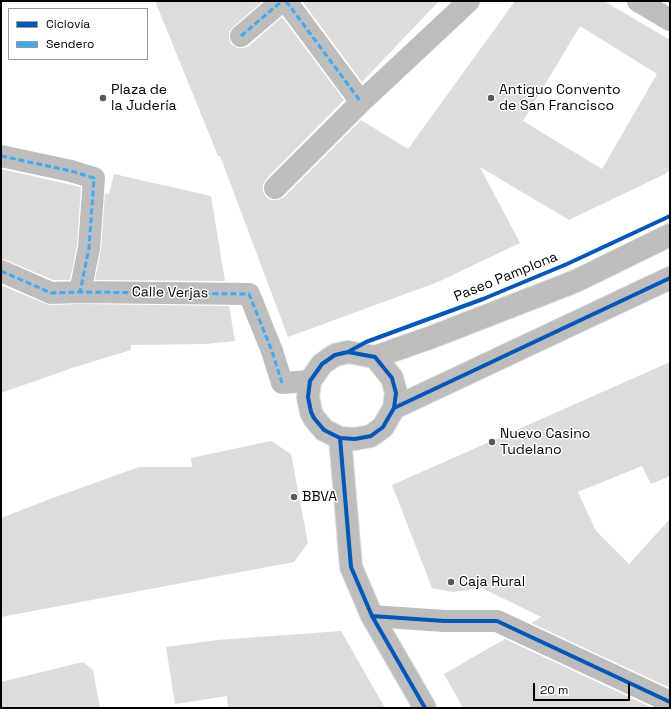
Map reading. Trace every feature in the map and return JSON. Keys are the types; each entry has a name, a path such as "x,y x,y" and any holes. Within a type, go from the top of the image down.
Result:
{"main road":[{"path":"240,36 282,1"},
{"path":"286,1 361,102"},
{"path":"275,188 361,102 469,1"},
{"path":"638,1 670,20"},
{"path":"1,156 94,178 89,248 80,292"},
{"name":"Paseo Pamplona","path":"375,357 432,337 576,281 670,235"},
{"name":"Calle Verjas","path":"1,271 51,293 249,294 272,350 282,383 310,381"},
{"path":"394,408 670,278"},
{"path":"348,352 375,357 392,378 396,393 394,408 383,427 371,436 356,440 340,438 324,430 311,412 308,397 310,381 322,364 335,356 348,352"},
{"path":"340,438 351,567 372,616 425,708"},
{"path":"372,616 444,621 497,621 670,702"}],"building":[{"path":"155,1 263,1 229,32 231,44 237,48 249,46 282,17 344,100 266,179 263,185 263,191 266,197 271,200 278,200 284,197 361,120 408,149 515,1 604,1 670,40 670,169 665,174 569,220 480,167 520,243 438,282 288,337 220,156 218,156","holes":["580,26 657,74 602,169 523,121"]},
{"path":"302,1 439,1 362,82"},
{"path":"1,169 81,187 77,246 70,280 53,280 1,259"},
{"path":"114,174 211,196 225,281 95,280 101,249 105,193 109,194"},
{"path":"1,285 51,305 229,306 235,341 206,344 131,345 131,350 72,368 1,393"},
{"path":"670,362 670,476 651,484 642,466 578,492 596,531 629,564 670,519 670,688 531,623 541,617 482,588 453,592 432,588 392,485"},
{"path":"271,441 291,454 308,543 294,562 1,617 1,518 139,467 192,467 191,458"},
{"path":"341,631 385,708 228,708 227,696 175,704 166,647 217,640"},
{"path":"505,639 653,708 463,708 444,674"},
{"path":"83,662 93,670 100,708 1,708 1,682"}],"marked path":[{"path":"241,36 282,1"},
{"path":"286,1 361,102"},
{"path":"1,156 71,171 94,178 89,248 80,292"},
{"path":"1,271 51,293 249,294 272,351 282,383"}],"cycle path":[{"path":"348,352 366,342 483,299 567,264 670,216"},
{"path":"394,408 670,278"},
{"path":"348,352 375,357 392,378 396,393 394,408 383,427 371,436 355,439 340,438 324,430 311,412 308,397 310,381 322,364 335,355 348,352"},
{"path":"340,438 351,567 372,616 425,708"},
{"path":"372,616 444,621 497,621 670,702"}],"place":[{"name":"Plaza de la Judería","path":"103,98"},
{"name":"Antiguo Convento de San Francisco","path":"491,98"},
{"name":"Nuevo Casino Tudelano","path":"492,442"},
{"name":"BBVA","path":"294,497"},
{"name":"Caja Rural","path":"451,582"}]}
